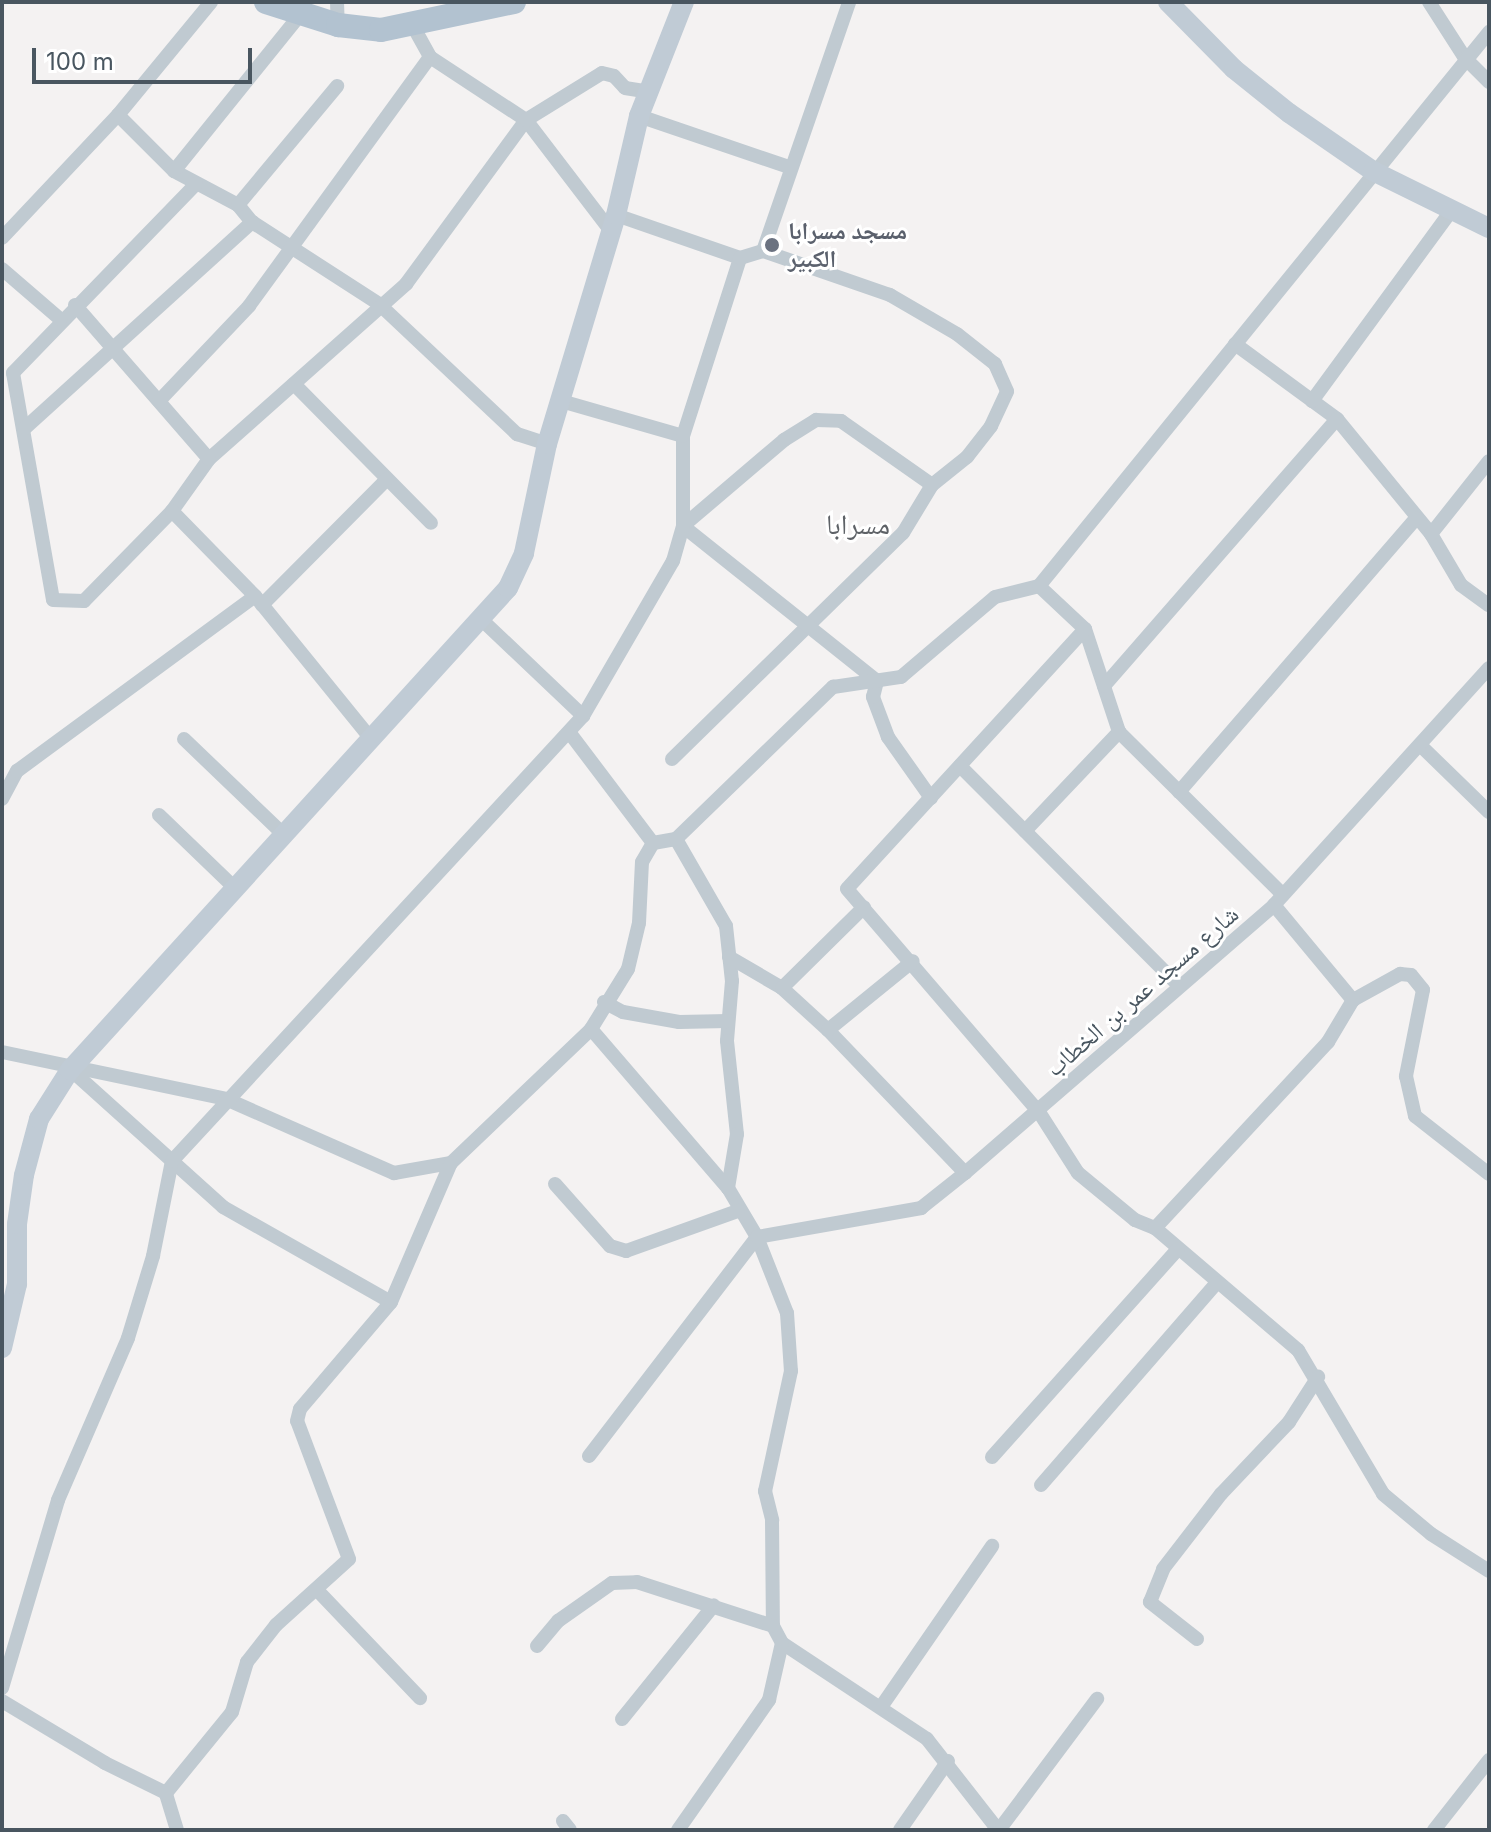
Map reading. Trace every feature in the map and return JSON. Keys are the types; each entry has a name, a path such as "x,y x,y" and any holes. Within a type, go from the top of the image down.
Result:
{"main road":[{"path":"266,2 300,15 338,14 381,30 425,17 514,2"}],"street":[{"path":"2,238 118,115 211,2"},
{"path":"2,1348 17,1284 24,1175 39,1119 70,1070 483,621 508,588 524,553 547,444 613,223 639,116 684,2"},
{"path":"763,251 789,167 849,2"},
{"path":"1168,2 1234,69 1373,171 1489,228"},
{"path":"1429,2 1465,58 1489,82"},
{"path":"174,171 300,15"},
{"path":"159,401 249,306 430,57 425,17"},
{"path":"653,843 676,839 833,687 901,677 995,597 1039,586 1373,171 1489,32"},
{"path":"430,57 526,120 613,223 740,258 763,251 890,295 957,334 995,364 1007,391 991,426 967,457 932,485 903,533 672,759"},
{"path":"196,184 7,376 25,428 53,600 84,601 172,511 209,459 379,304 406,284 526,120 602,73 614,76 625,88 649,92"},
{"path":"238,205 337,86"},
{"path":"118,115 174,171 238,205 252,222 379,304 517,434 547,444"},
{"path":"639,116 789,167"},
{"path":"1312,401 1452,210"},
{"path":"25,428 252,222"},
{"path":"2,1688 58,1500 128,1338 153,1256 172,1161 583,716 673,561 683,526 683,436 740,258"},
{"path":"2,269 60,319"},
{"path":"75,305 209,459"},
{"path":"1235,344 1337,419 1431,534 1461,585 1489,605"},
{"path":"294,384 431,523"},
{"path":"561,401 683,436"},
{"path":"1104,686 1337,419"},
{"path":"683,526 784,440 816,420 841,421 932,485"},
{"path":"1431,534 1489,461"},
{"path":"2,799 17,771 258,601 387,479"},
{"path":"172,511 258,601 372,740"},
{"path":"1179,792 1416,518"},
{"path":"683,526 877,681"},
{"path":"1039,586 1085,629 1119,732 1278,900 1353,1000"},
{"path":"483,621 583,716"},
{"path":"1085,629 847,889 913,961 1039,1112 1078,1173 1135,1220 1155,1228 1216,1284 1298,1350 1318,1377 1383,1494 1489,1571"},
{"name":"شارع مسجد عمر بن الخطاب","path":"757,1237 921,1208 1039,1112 1278,900 1489,668"},
{"path":"877,681 873,697 888,737 931,798"},
{"path":"569,732 653,843"},
{"path":"1025,831 1119,732"},
{"path":"184,739 285,836"},
{"path":"1420,745 1489,812"},
{"path":"960,766 1179,986"},
{"path":"159,815 236,889"},
{"path":"676,839 726,926 728,1021 737,1134 728,1188"},
{"path":"166,1793 232,1712 247,1662 276,1625 318,1591 349,1559 349,1548 297,1421 300,1409 391,1302 451,1163 591,1029 604,1002 628,969 639,923 642,862 653,843"},
{"path":"782,988 864,907"},
{"path":"729,957 782,988 828,1030 965,1173"},
{"path":"828,1030 913,961"},
{"path":"1155,1228 1328,1042 1353,1000 1406,972 1423,994 1406,1076 1415,1116 1489,1174"},
{"path":"604,1002 623,1012 679,1022 728,1021"},
{"path":"591,1029 728,1188 738,1211 757,1237 787,1313 791,1371 765,1491 772,1520 773,1626 782,1643 881,1707 948,1761 998,1830 1097,1699"},
{"path":"2,1052 70,1070 226,1099 394,1173 451,1163"},
{"path":"70,1070 223,1207 391,1302"},
{"path":"555,1184 610,1246 626,1251 738,1211"},
{"path":"589,1456 757,1237"},
{"path":"992,1457 1178,1249"},
{"path":"1041,1485 1216,1284"},
{"path":"1197,1639 1150,1602 1163,1569 1221,1494 1289,1422 1318,1377"},
{"path":"881,1707 992,1546"},
{"path":"537,1646 558,1621 612,1583 637,1582 773,1626"},
{"path":"318,1591 420,1698"},
{"path":"622,1719 714,1605"},
{"path":"678,1830 769,1700 782,1643"},
{"path":"2,1701 105,1763 166,1793 177,1830"},
{"path":"1434,1830 1489,1760"},
{"path":"900,1830 948,1761"}],"place":[{"name":"مسجد مسرابا الكبير","path":"772,245"}],"district":[{"name":"مسرابا","path":"858,524"}]}
